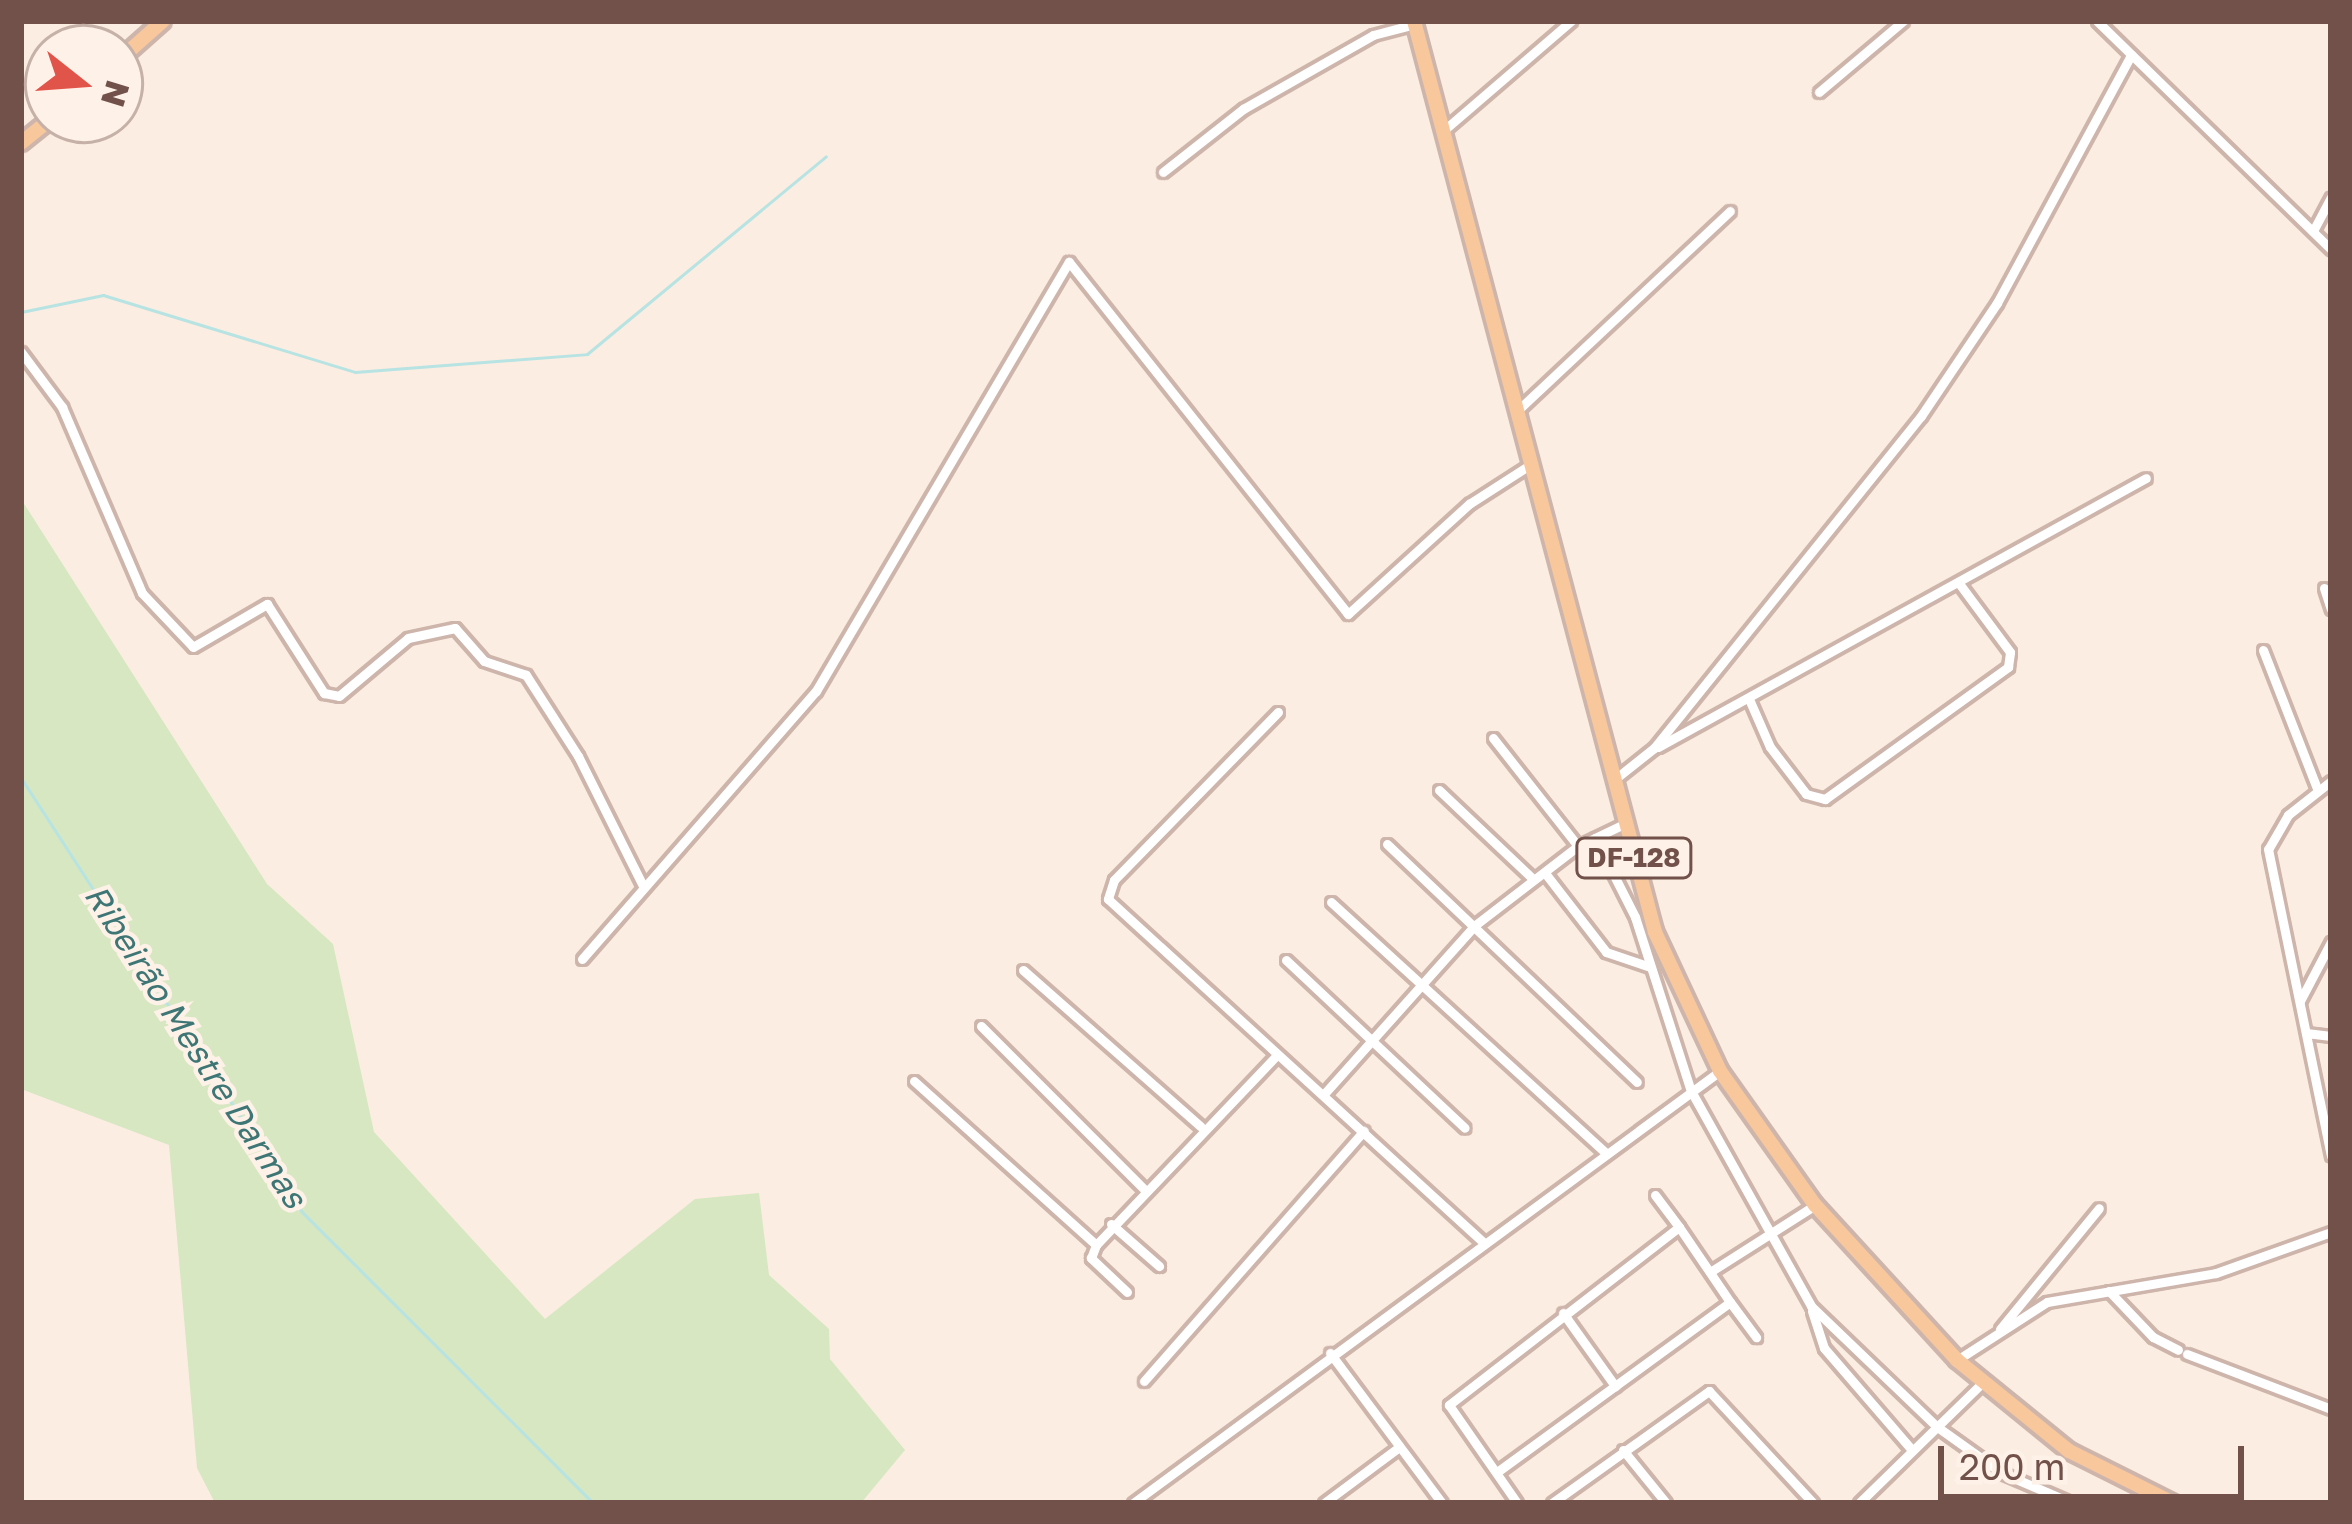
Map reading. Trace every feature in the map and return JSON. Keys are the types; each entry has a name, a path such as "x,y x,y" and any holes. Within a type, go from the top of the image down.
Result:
{"main road":[{"name":"DF-128","path":"1414,22 1654,932 1720,1071 1815,1205 1957,1360 2069,1451 2166,1502"}],"street":[{"path":"1443,131 1571,21"},
{"path":"1819,92 1903,21"},
{"path":"2097,21 2331,249"},
{"path":"1163,172 1243,110 1372,35 1414,22"},
{"path":"1654,748 1921,416 1997,303 2131,56"},
{"path":"2313,231 2331,197"},
{"path":"1517,410 1730,211"},
{"path":"583,959 816,691 1069,262 1348,614 1469,504 1531,464"},
{"path":"21,352 62,407 142,593 193,647 268,604 324,693 338,696 408,638 455,628 484,661 526,676 578,756 643,886"},
{"path":"1613,781 1654,748 2146,478"},
{"path":"1749,699 1770,747 1806,794 1825,799 2008,667 2010,652 1958,582"},
{"path":"2324,588 2331,609"},
{"path":"2263,650 2318,791"},
{"path":"1278,712 1114,880 1108,899 1483,1242"},
{"path":"1493,738 1578,846"},
{"path":"2331,781 2269,838 2331,1156"},
{"path":"1439,790 1532,878"},
{"path":"1324,1094 1474,926 1578,846 1624,824"},
{"path":"1595,838 1650,968 1691,1091 1774,1234 1811,1306 1824,1348 1912,1450"},
{"path":"1387,844 1637,1082"},
{"path":"1545,873 1606,952 1650,968"},
{"path":"1331,902 1425,982 1606,1153"},
{"path":"2300,1001 2331,942"},
{"path":"1286,960 1465,1128"},
{"path":"1023,970 1201,1127"},
{"path":"981,1026 1144,1189"},
{"path":"2306,1034 2331,1036"},
{"path":"1127,1292 1090,1258 1096,1245 1201,1127 1276,1056"},
{"path":"1133,1503 1147,1499 1330,1353 1720,1071"},
{"path":"914,1081 1096,1245"},
{"path":"1144,1381 1364,1131"},
{"path":"1655,1195 1756,1337"},
{"path":"1710,1272 1815,1205"},
{"path":"1994,1336 2099,1208"},
{"path":"1112,1224 1159,1266"},
{"path":"1517,1503 1450,1405 1679,1227"},
{"path":"1957,1360 2047,1302 2216,1273 2331,1232"},
{"path":"2109,1291 2153,1337 2331,1409"},
{"path":"1497,1472 1730,1302"},
{"path":"1811,1306 1936,1426 2002,1473 2072,1503"},
{"path":"1563,1313 1615,1386"},
{"path":"1330,1353 1442,1503"},
{"path":"1859,1503 1982,1383"},
{"path":"1552,1503 1709,1391 1813,1503"},
{"path":"1324,1503 1399,1447"},
{"path":"1623,1450 1666,1503"}],"green space":[{"path":"21,499 267,884 333,944 374,1132 545,1319 695,1199 759,1193 769,1275 829,1329 830,1359 905,1450 861,1503 215,1503 197,1468 169,1145 21,1089"}],"waterway":[{"path":"21,312 103,295 355,372 587,354 826,156"},
{"name":"Ribeirão Mestre Darmas","path":"21,778 302,1212 593,1503"}]}
